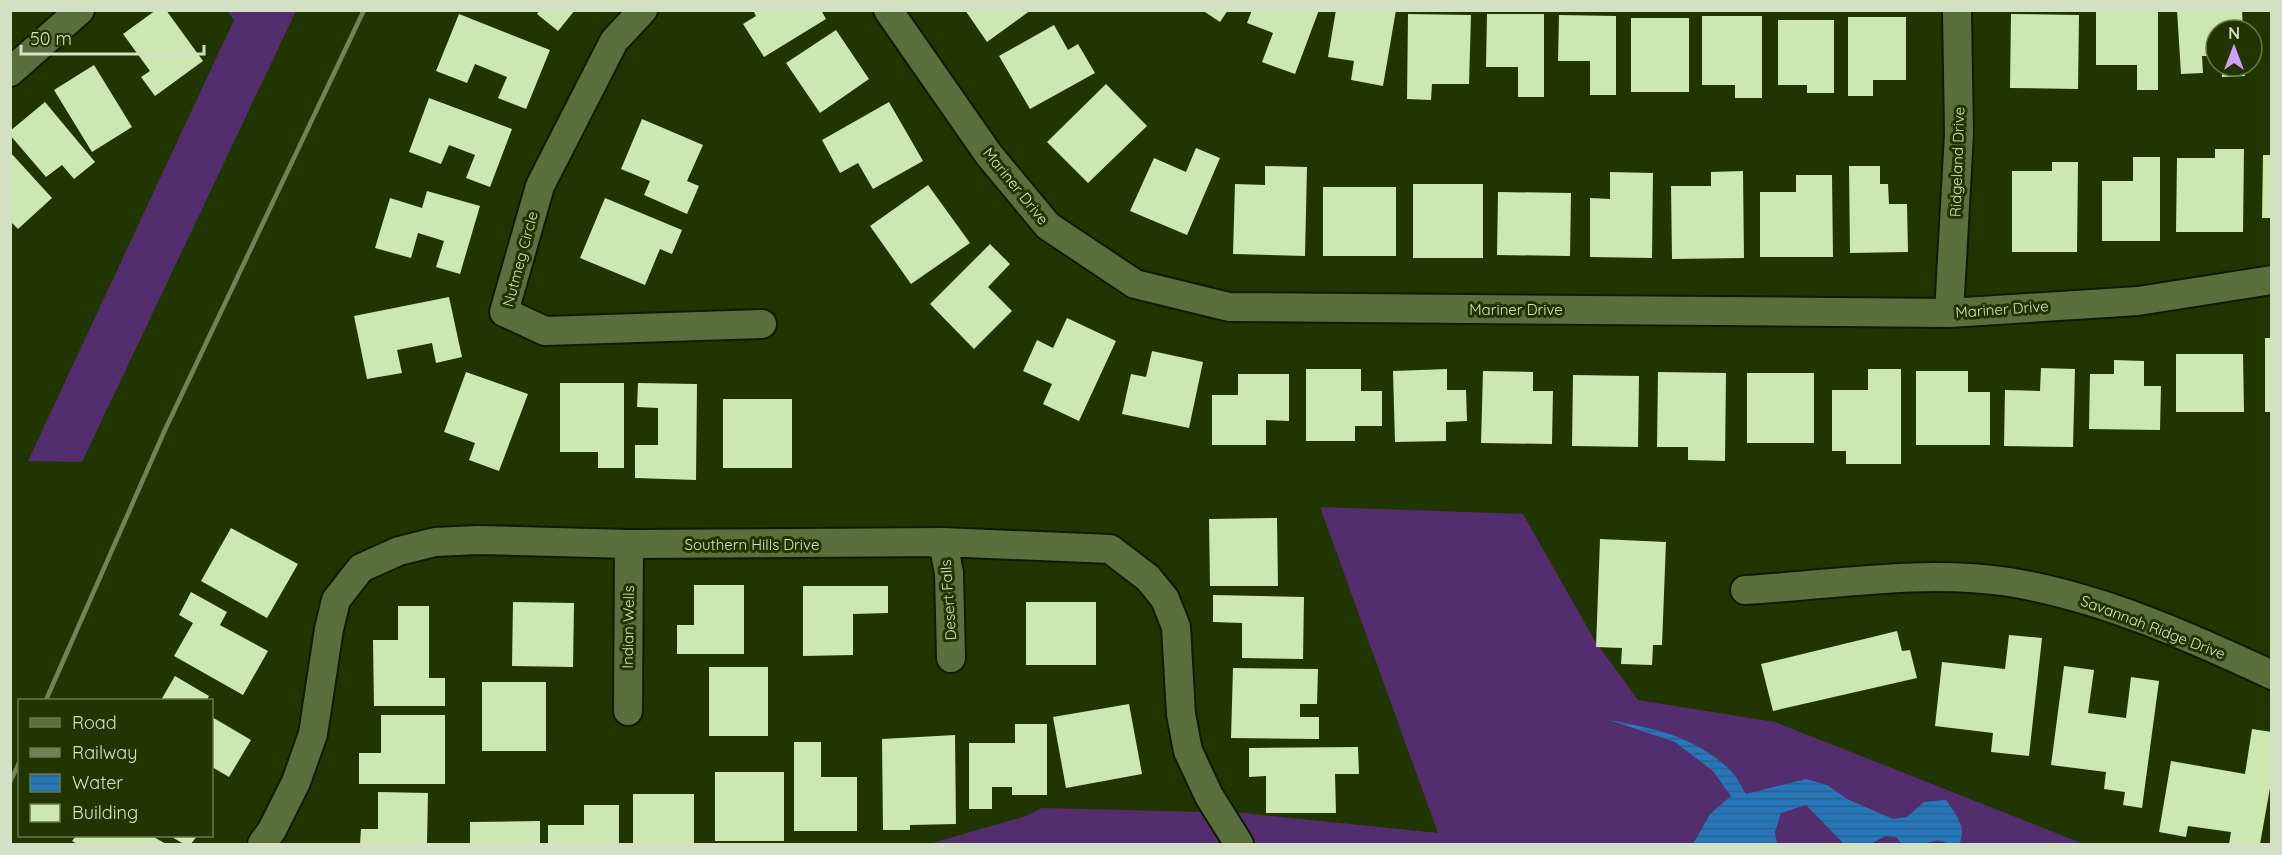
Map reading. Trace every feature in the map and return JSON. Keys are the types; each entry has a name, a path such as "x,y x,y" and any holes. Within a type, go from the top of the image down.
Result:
{"street":[{"path":"10,72 80,10"},
{"name":"Nutmeg Circle","path":"643,10 614,42 540,186 504,312 545,331 762,324"},
{"name":"Mariner Drive","path":"888,10 990,155 1048,226 1135,284 1229,307 1949,313 2138,301 2271,280"},
{"name":"Ridgeland Drive","path":"1949,313 1959,134 1957,10"},
{"name":"Southern Hills Drive","path":"262,844 272,830 296,782 313,734 329,629 336,600 361,568 399,551 435,542 478,540 629,544 943,542 1110,549 1148,578 1165,599 1176,627 1181,714 1188,751 1209,796 1239,844"},
{"name":"Desert Falls","path":"943,542 949,573 951,658"},
{"name":"Indian Wells","path":"628,711 629,544"},
{"name":"Savannah Ridge Drive","path":"1745,590 1896,578 1962,578 2008,582 2109,606 2223,652 2271,675"}],"shaded area":[{"path":"227,11 296,11 82,462 28,461 234,20"},
{"path":"1320,507 1523,514 1595,641 1638,700 1775,722 2084,844 929,844 1026,816 1042,808 1243,813 1438,833"}],"water":[{"path":"1609,720 1659,731 1689,742 1717,759 1731,771 1746,794 1806,779 1827,785 1847,799 1893,819 1907,817 1924,802 1946,800 1961,826 1959,844 1937,841 1902,844 1896,837 1886,836 1872,843 1843,843 1806,805 1781,813 1775,832 1777,844 1693,844 1710,814 1731,796 1713,771 1675,742"}],"building":[{"path":"156,10 166,10 203,61 155,96 141,77 150,71 123,34"},
{"path":"540,10 575,10 558,31 537,14"},
{"path":"753,10 821,10 826,19 764,57 743,24 756,16"},
{"path":"965,10 1031,10 987,42"},
{"path":"1202,10 1228,10 1220,22"},
{"path":"1252,10 1319,10 1295,74 1262,62 1273,33 1247,23"},
{"path":"1336,10 1396,10 1383,86 1351,80 1354,61 1328,57"},
{"path":"2177,10 2242,10 2242,18 2204,18 2203,73 2181,74"},
{"path":"2096,11 2158,11 2158,90 2137,90 2137,65 2096,65"},
{"path":"459,14 550,50 526,109 498,98 507,77 475,64 467,83 436,71"},
{"path":"1408,14 1471,15 1469,84 1432,84 1431,100 1407,99"},
{"path":"1487,14 1544,14 1544,97 1518,97 1518,67 1486,67"},
{"path":"2011,14 2079,15 2078,89 2010,88"},
{"path":"1559,15 1616,16 1616,95 1590,95 1590,61 1558,61"},
{"path":"1702,16 1762,16 1762,98 1735,98 1735,85 1702,85"},
{"path":"1848,17 1906,17 1906,80 1873,80 1873,96 1848,96"},
{"path":"1631,18 1689,18 1689,92 1631,92"},
{"path":"1778,20 1834,20 1834,93 1807,93 1807,85 1778,85"},
{"path":"1054,25 1068,50 1078,44 1095,73 1030,109 999,56"},
{"path":"836,30 869,79 820,113 786,63"},
{"path":"94,65 132,127 92,152 54,90"},
{"path":"1106,84 1147,126 1088,183 1047,142"},
{"path":"429,98 512,129 490,187 466,178 475,155 449,145 441,164 409,152"},
{"path":"45,102 95,162 74,179 62,165 46,177 10,135 10,131"},
{"path":"889,102 923,161 873,189 858,163 840,173 822,140"},
{"path":"642,119 703,145 687,181 699,186 687,214 644,195 650,181 621,169"},
{"path":"1196,148 1220,158 1187,235 1130,211 1154,158 1186,172"},
{"path":"2215,149 2244,149 2243,232 2176,232 2177,158 2215,158"},
{"path":"10,152 52,198 18,229 10,221"},
{"path":"2263,155 2272,155 2272,218 2262,218"},
{"path":"2133,157 2160,157 2160,241 2102,241 2102,181 2133,181"},
{"path":"2052,162 2078,162 2077,252 2012,252 2012,171 2052,171"},
{"path":"1265,166 1307,167 1305,256 1233,254 1235,184 1265,185"},
{"path":"1849,166 1880,166 1880,184 1888,184 1889,204 1907,204 1908,252 1850,253"},
{"path":"1743,171 1744,258 1672,259 1671,186 1711,186 1711,172"},
{"path":"1610,172 1653,173 1652,258 1590,257 1590,198 1610,199"},
{"path":"1796,175 1832,175 1833,257 1760,257 1760,192 1796,192"},
{"path":"1413,184 1483,184 1483,258 1413,258"},
{"path":"928,185 970,243 911,284 870,226"},
{"path":"1323,187 1396,187 1396,256 1323,256"},
{"path":"427,191 480,206 460,274 436,267 444,241 418,233 411,258 375,248 390,198 422,208"},
{"path":"1498,192 1571,193 1570,256 1497,255"},
{"path":"605,198 682,230 672,254 660,249 645,285 580,258"},
{"path":"990,244 1010,264 988,287 1012,311 974,349 930,304"},
{"path":"449,297 462,357 436,363 432,343 397,350 402,373 367,379 354,316"},
{"path":"1067,318 1116,341 1079,421 1043,404 1052,384 1023,371 1037,340 1053,348"},
{"path":"2265,338 2272,338 2272,412 2265,412"},
{"path":"1152,351 1203,362 1189,428 1122,414 1131,374 1146,377"},
{"path":"2176,354 2243,354 2244,412 2176,412"},
{"path":"2114,360 2144,361 2144,386 2161,386 2160,430 2089,429 2090,374 2114,374"},
{"path":"2041,368 2075,369 2073,447 2004,446 2005,390 2040,391"},
{"path":"1306,369 1361,369 1361,391 1382,391 1382,426 1355,426 1355,441 1306,441"},
{"path":"1447,369 1447,390 1466,390 1467,421 1446,422 1446,441 1395,442 1393,371"},
{"path":"1868,369 1901,369 1901,464 1846,464 1846,451 1832,451 1832,390 1868,390"},
{"path":"1483,371 1533,372 1533,391 1553,391 1552,444 1481,443"},
{"path":"1916,371 1968,371 1968,392 1990,392 1990,445 1916,445"},
{"path":"466,372 528,394 499,471 469,460 475,443 444,432"},
{"path":"1658,372 1726,373 1725,461 1688,460 1688,447 1657,447"},
{"path":"1747,373 1814,373 1814,443 1747,443"},
{"path":"1238,374 1289,374 1289,421 1266,420 1266,445 1212,445 1212,395 1238,395"},
{"path":"1573,375 1639,376 1638,447 1572,446"},
{"path":"560,383 624,383 624,468 598,468 598,452 560,452"},
{"path":"638,383 697,384 696,480 635,478 635,445 658,445 658,408 637,407"},
{"path":"723,399 792,399 792,468 723,468"},
{"path":"1277,518 1278,586 1210,586 1209,519"},
{"path":"231,528 298,564 267,618 201,581"},
{"path":"1600,539 1666,542 1662,645 1653,645 1652,665 1621,664 1622,648 1596,647"},
{"path":"694,585 744,585 744,654 677,654 677,625 694,625"},
{"path":"803,586 888,586 888,613 853,614 853,655 803,656"},
{"path":"191,592 227,612 220,625 268,651 243,695 174,656 193,623 179,615"},
{"path":"1213,595 1304,597 1303,659 1242,658 1242,623 1213,622"},
{"path":"513,602 574,603 573,667 512,666"},
{"path":"1026,602 1096,602 1096,665 1026,665"},
{"path":"398,606 429,606 429,678 445,678 445,706 374,706 373,640 398,640"},
{"path":"1897,631 1902,651 1910,650 1917,678 1773,711 1761,664"},
{"path":"2009,635 2042,638 2029,756 1991,752 1993,733 1935,726 1942,662 2005,669"},
{"path":"2064,666 2094,670 2088,713 2126,718 2131,677 2159,681 2142,808 2123,805 2125,792 2104,789 2106,772 2051,765"},
{"path":"709,667 768,667 768,736 709,736"},
{"path":"1233,668 1318,669 1317,704 1300,704 1300,717 1319,717 1319,739 1231,738"},
{"path":"175,676 209,696 208,699 162,699"},
{"path":"482,682 546,682 546,751 482,751"},
{"path":"1129,704 1142,774 1066,788 1053,717"},
{"path":"381,715 445,715 445,784 359,784 359,753 381,753"},
{"path":"213,718 251,740 229,777 213,768"},
{"path":"1015,724 1047,724 1047,795 1012,795 1012,787 992,787 992,809 969,809 969,743 1015,743"},
{"path":"2252,729 2272,732 2272,777 2260,844 2229,844 2231,832 2188,826 2186,837 2159,832 2171,761 2245,774"},
{"path":"955,735 956,824 910,825 910,830 883,830 882,739"},
{"path":"794,742 821,742 821,777 857,777 857,831 794,831"},
{"path":"1358,747 1359,774 1335,774 1336,813 1266,813 1266,776 1249,777 1249,748"},
{"path":"715,772 784,772 784,841 715,841"},
{"path":"378,792 428,793 427,844 360,844 361,829 378,829"},
{"path":"633,794 694,794 694,844 633,844"},
{"path":"584,805 619,805 619,844 548,844 548,825 584,825"},
{"path":"540,821 540,844 470,844 470,822"},
{"path":"75,837 154,837 166,844 77,844 72,841"},
{"path":"172,837 196,837 191,844 184,844"}],"railway":[{"path":"46,699 164,432 364,10"},
{"path":"10,782 18,765"}]}
